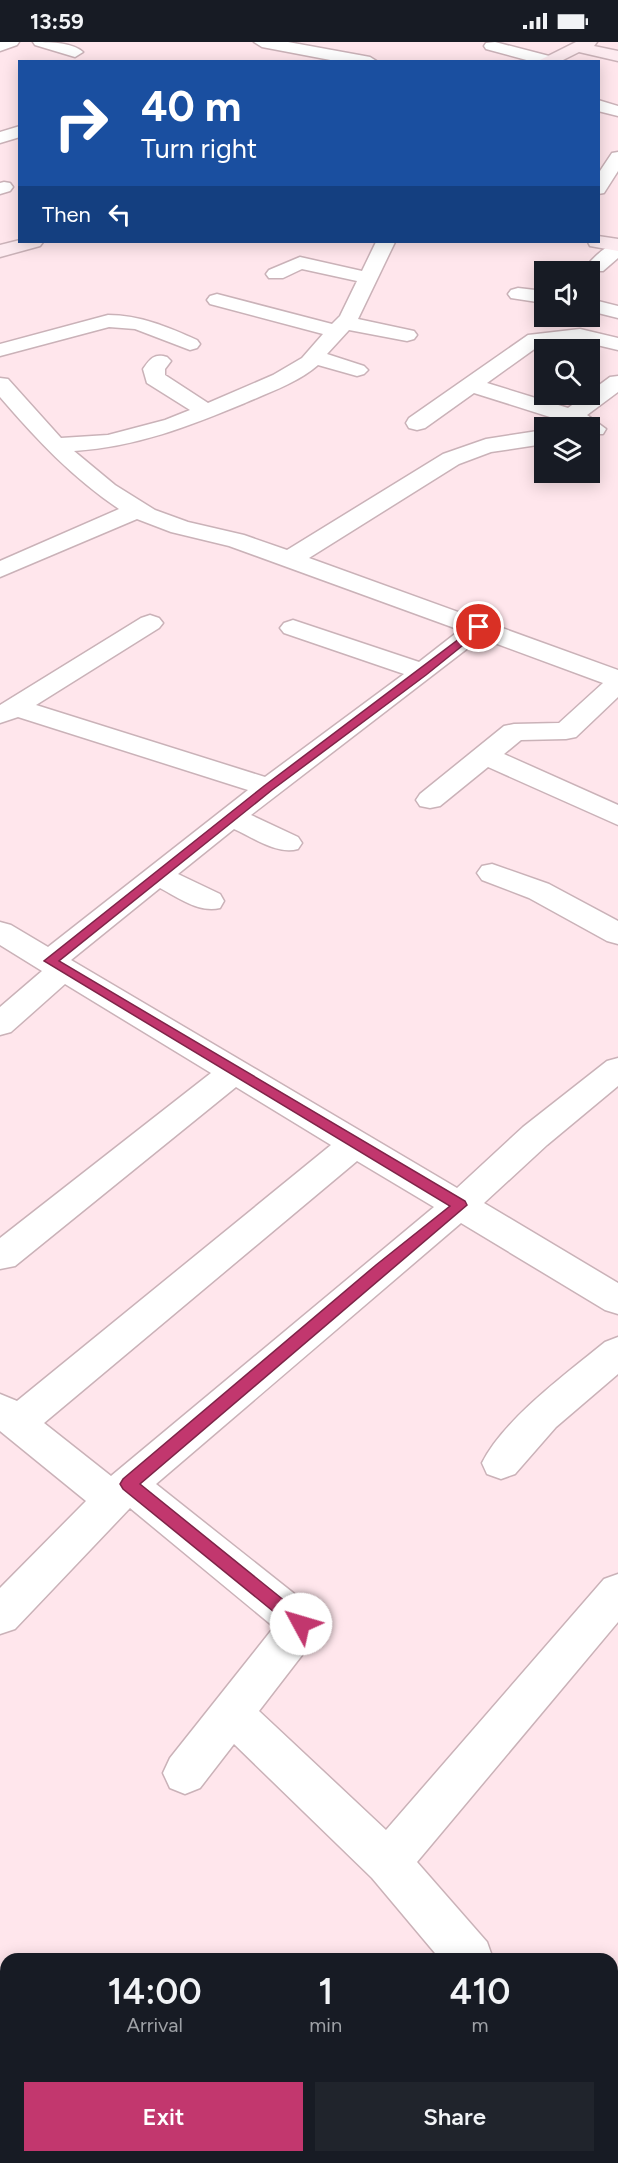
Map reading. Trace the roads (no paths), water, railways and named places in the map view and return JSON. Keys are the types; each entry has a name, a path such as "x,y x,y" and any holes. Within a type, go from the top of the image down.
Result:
{"main road":[{"path":"548,60 583,45 618,56"},
{"path":"0,251 29,243"},
{"path":"600,243 618,246"}],"street":[{"path":"0,46 11,42"},
{"path":"41,42 75,52"},
{"path":"264,42 343,57 366,54"},
{"path":"492,46 542,60"},
{"path":"600,106 618,111"},
{"path":"0,138 18,132"},
{"path":"606,190 618,157"},
{"path":"55,445 109,442 208,412 281,380 314,357 341,327 369,278 385,243"},
{"path":"600,263 618,246"},
{"path":"276,274 300,263 369,278"},
{"path":"518,294 534,296"},
{"path":"217,300 341,327 407,335"},
{"path":"600,308 618,312"},
{"path":"0,350 108,321 122,320 146,325 190,344"},
{"path":"417,423 535,339 580,335 618,344"},
{"path":"314,357 357,369"},
{"path":"160,361 154,369 155,378 208,412"},
{"path":"592,417 618,381"},
{"path":"0,384 55,445 124,502 137,510 174,525 236,540 479,627 618,681 566,731 514,732 430,800"},
{"path":"471,385 563,417"},
{"path":"600,425 618,425"},
{"path":"289,560 451,459 486,446 534,439"},
{"path":"0,570 137,510"},
{"path":"7,711 150,623"},
{"path":"0,1024 56,965 157,875 479,627"},
{"path":"293,628 423,672"},
{"path":"7,711 242,777 268,788"},
{"path":"486,756 618,816"},
{"path":"232,817 288,843"},
{"path":"492,873 539,891 618,933"},
{"path":"157,875 209,901"},
{"path":"0,932 618,1300"},
{"path":"0,1616 120,1492 381,1269 460,1205 535,1136 618,1069"},
{"path":"2,1256 235,1071"},
{"path":"185,1773 301,1624 120,1492 8,1416 356,1143"},
{"path":"501,1463 543,1416 618,1352"},
{"path":"388,1862 618,1592"},
{"path":"232,1713 388,1862 465,1953"}]}
